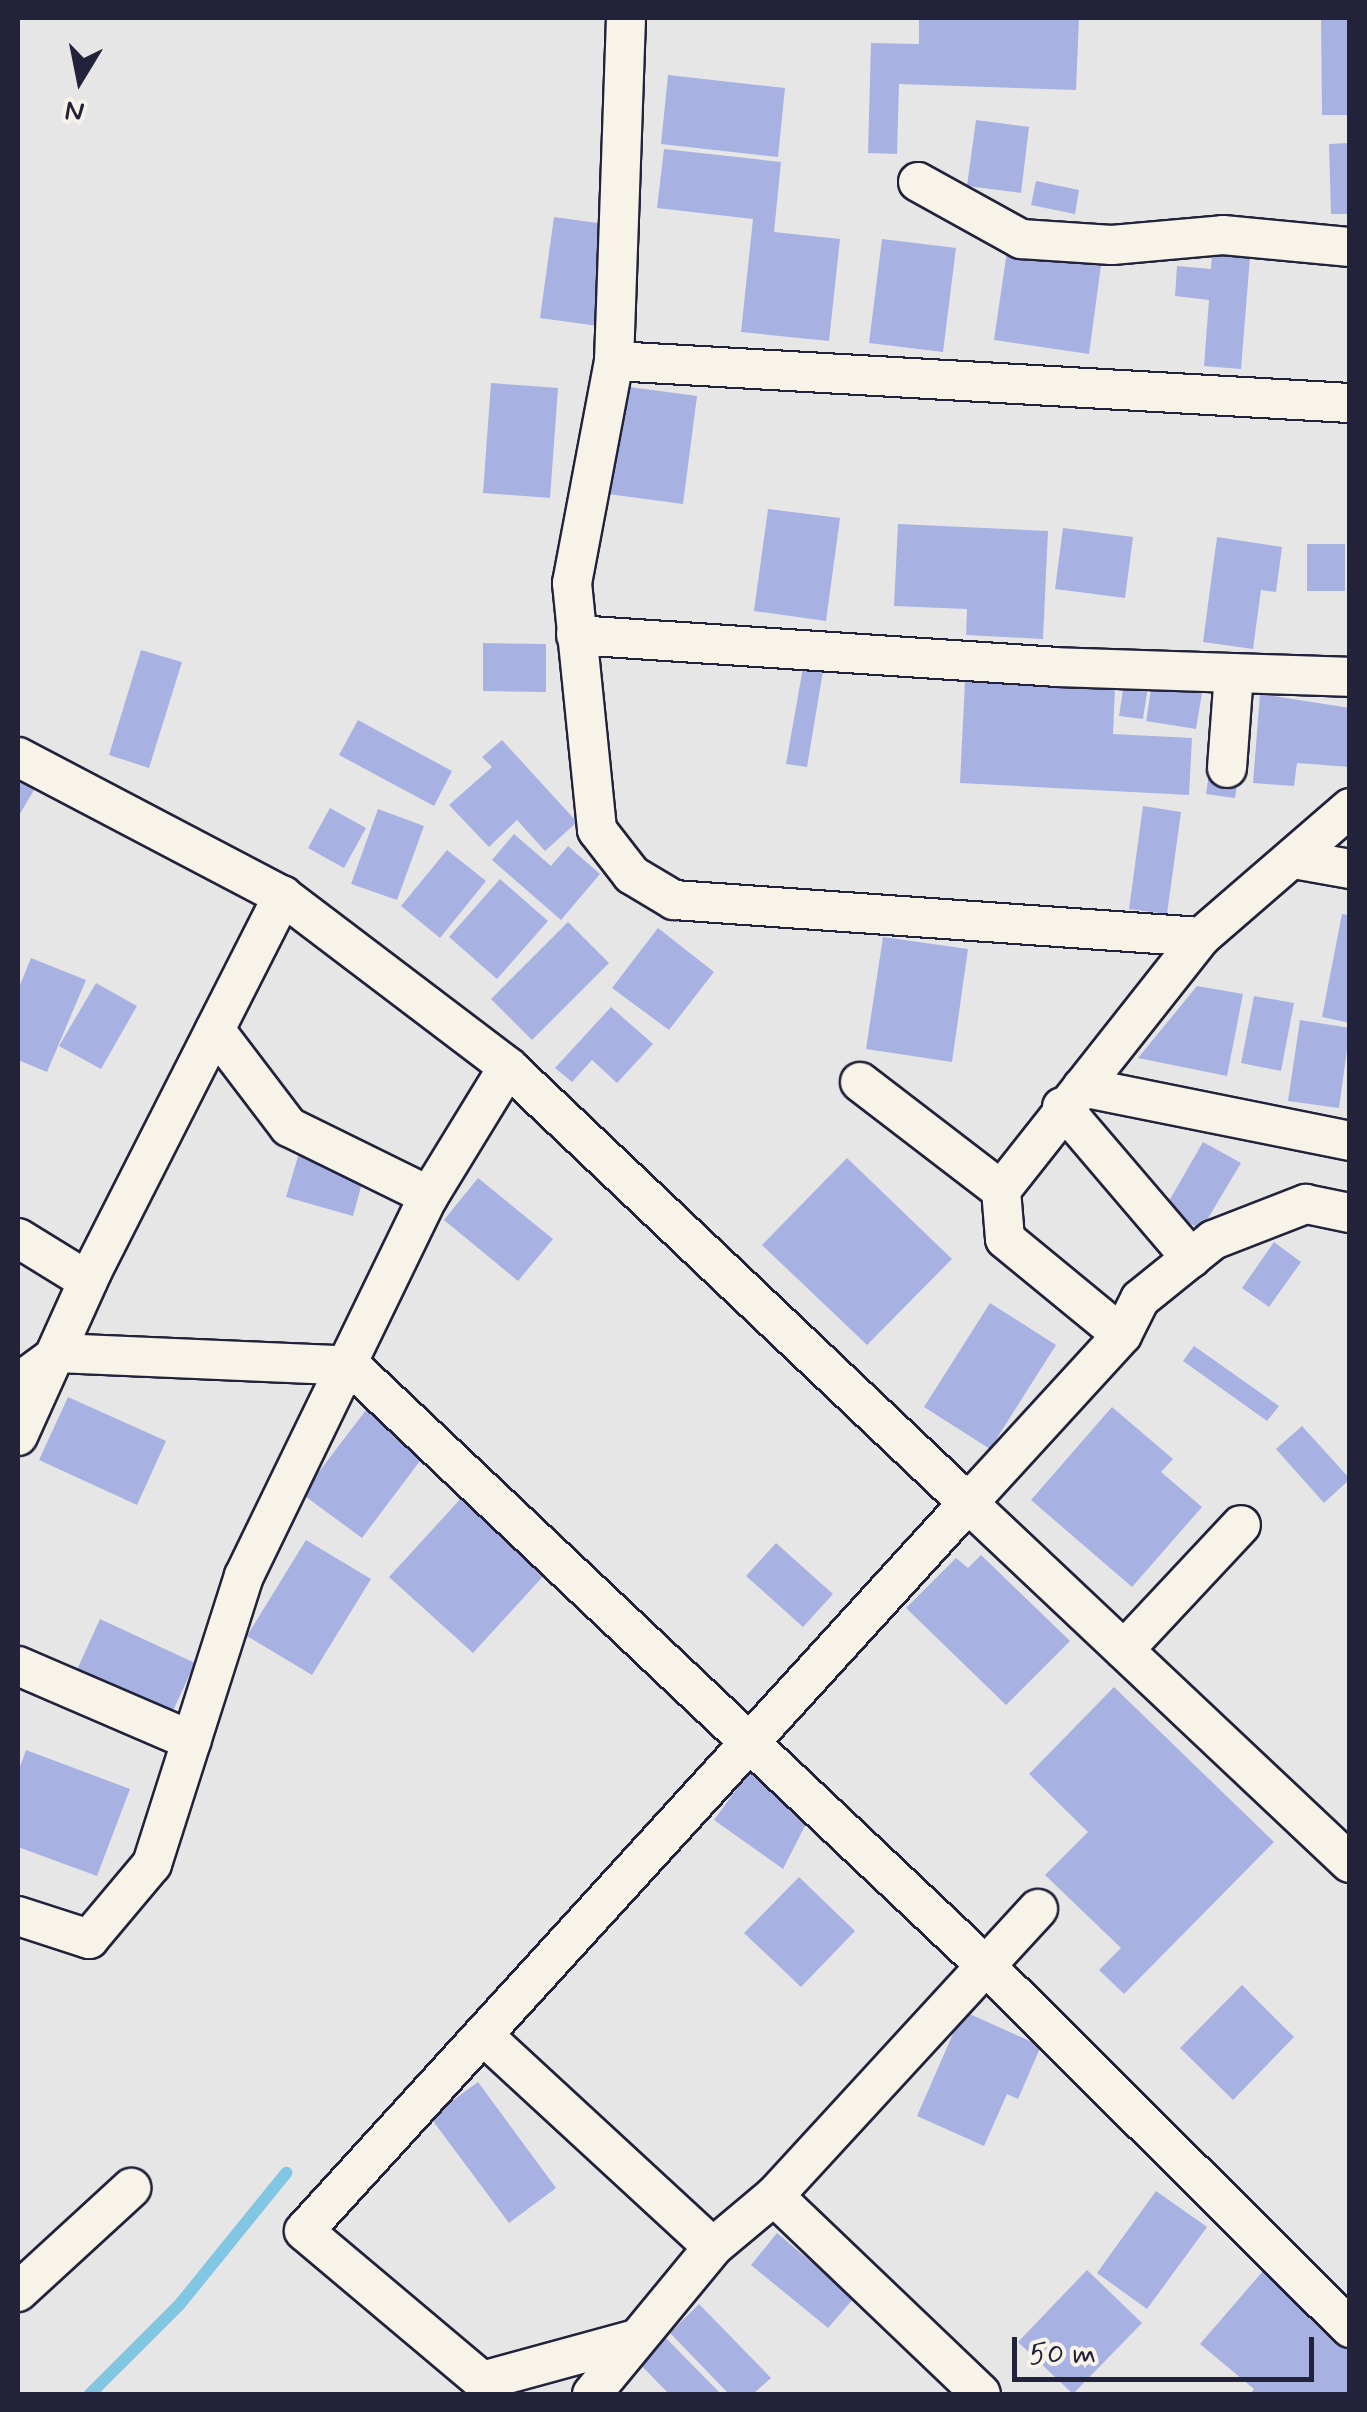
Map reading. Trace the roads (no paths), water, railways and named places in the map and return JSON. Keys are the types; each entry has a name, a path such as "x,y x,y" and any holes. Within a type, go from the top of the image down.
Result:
{"street":[{"path":"626,18 614,361 584,497 572,583 597,830 632,875 674,900 1201,937"},
{"path":"918,182 1021,238 1112,244 1223,235 1350,248"},
{"path":"614,361 1350,403"},
{"path":"576,635 1350,677"},
{"path":"1227,768 1234,673"},
{"path":"18,757 283,896 508,1068 1350,1863"},
{"path":"1122,1335 1005,1239 1002,1190 1201,937 1350,808"},
{"path":"1294,859 1350,870"},
{"path":"18,1436 60,1354 88,1281 283,896"},
{"path":"216,1030 289,1127 429,1196"},
{"path":"18,1916 89,1938 152,1864 244,1576 351,1366 429,1196 508,1068"},
{"path":"860,1082 1002,1190"},
{"path":"1072,1097 1350,1141"},
{"path":"1072,1097 1191,1258"},
{"path":"636,2339 482,2380 304,2231 1122,1335 1140,1299 1213,1240 1306,1204 1350,1213"},
{"path":"18,1238 88,1281"},
{"path":"18,1383 60,1354 351,1366 988,1969 1350,2328"},
{"path":"1124,1650 1242,1525"},
{"path":"18,1666 192,1740"},
{"path":"592,2394 713,2247 774,2196 988,1969 1038,1910"},
{"path":"484,2036 713,2247"},
{"path":"18,2292 131,2188"},
{"path":"774,2196 981,2394"}],"waterway":[{"path":"90,2394 180,2304 286,2173"}]}
